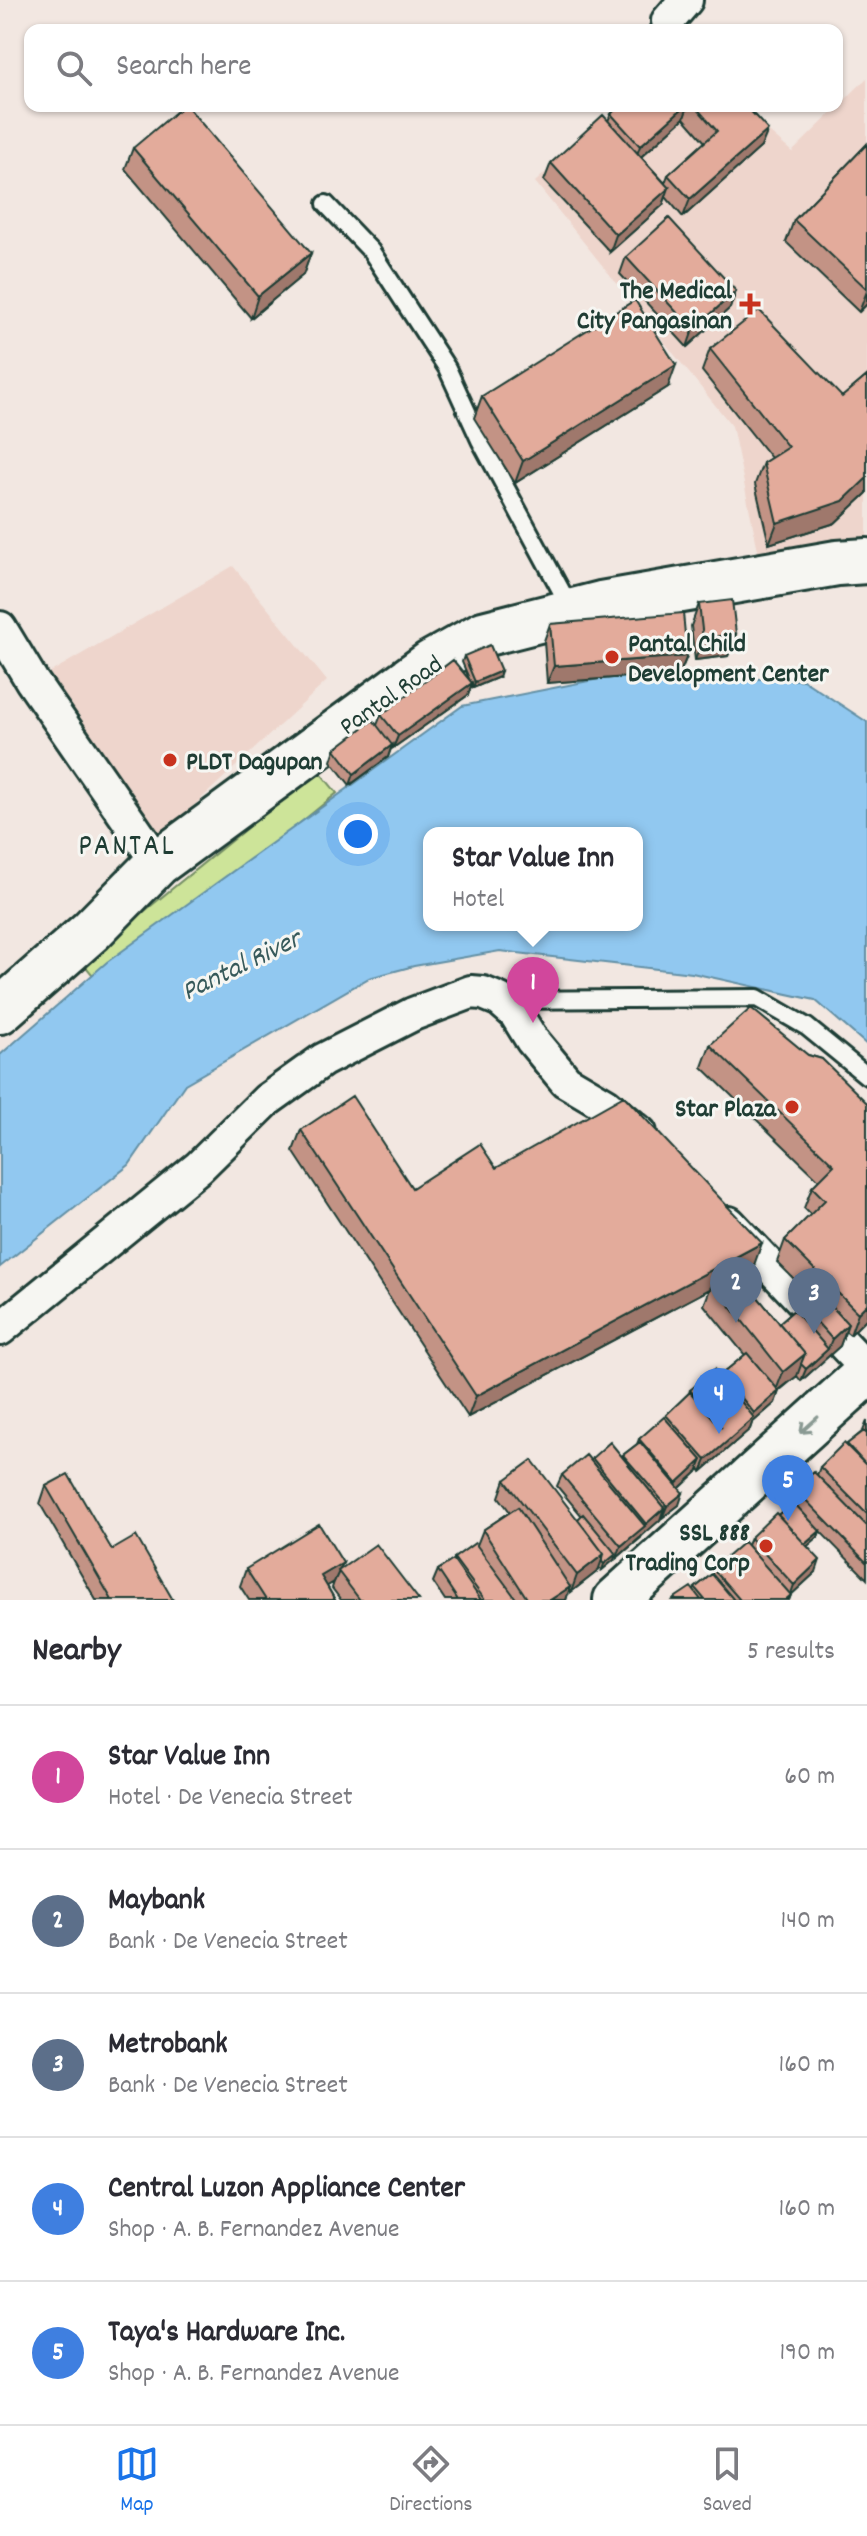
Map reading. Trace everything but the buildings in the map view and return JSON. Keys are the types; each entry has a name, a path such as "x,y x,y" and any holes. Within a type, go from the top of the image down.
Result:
{"street":[{"name":"Pantal Road","path":"0,1011 91,931 158,863 431,663 483,634 572,610 837,563 867,561"},
{"path":"0,628 32,681 158,863"},
{"path":"0,1329 199,1167 267,1100 323,1060 413,1014 486,996 516,1014 532,1040 566,1081 605,1104 660,1152"},
{"path":"616,1600 867,1371 713,1207"}],"lane":[{"path":"326,204 371,251 447,368 480,440 572,610"},
{"path":"486,996 757,998 807,1027 867,1076"}],"shaded area":[{"name":"The Medical City Pangasinan","path":"867,78 867,557 759,555 732,426 535,182 613,112 746,112 792,152 833,112 843,112 843,102"},
{"name":"PLDT Dagupan","path":"233,566 327,681 158,839 37,680"}],"green space":[{"path":"318,770 337,793 101,985 82,962"}],"water":[{"name":"Pantal River","path":"614,676 803,680 867,722 867,1045 815,1000 692,973 500,951 414,966 369,978 185,1084 129,1165 0,1267 0,1055 107,962 462,706"}],"place":[{"name":"The Medical City Pangasinan","path":"750,304"},
{"name":"Pantal Child Development Center","path":"612,657"},
{"name":"PLDT Dagupan","path":"170,760"},
{"name":"Star Value Inn","path":"533,1023"},
{"name":"Star Plaza","path":"792,1107"},
{"name":"Maybank","path":"736,1323"},
{"name":"Metrobank","path":"814,1334"},
{"name":"Central Luzon Appliance Center","path":"719,1434"},
{"name":"Taya's Hardware Inc.","path":"788,1521"},
{"name":"SSL 888 Trading Corp","path":"766,1546"}],"district":[{"name":"PANTAL","path":"127,844"}]}
